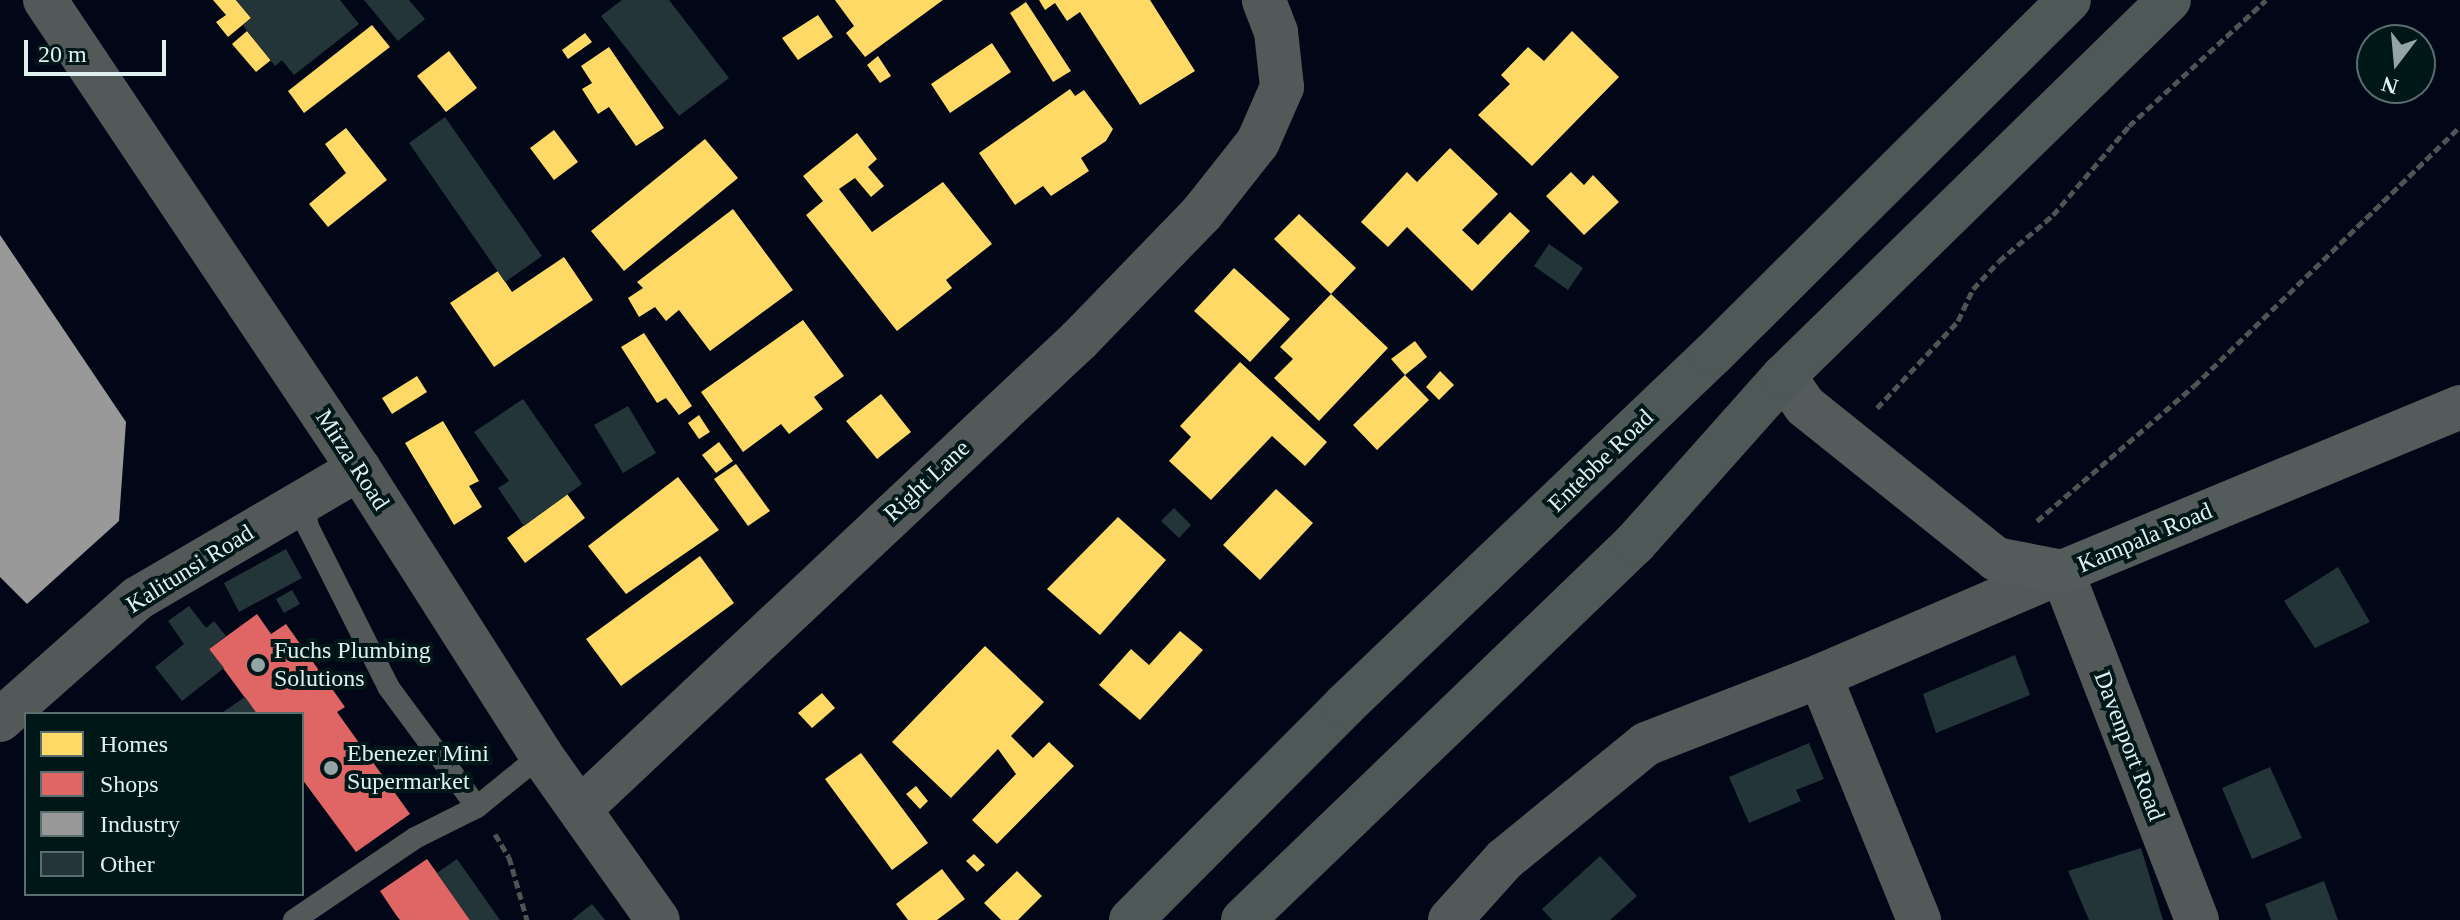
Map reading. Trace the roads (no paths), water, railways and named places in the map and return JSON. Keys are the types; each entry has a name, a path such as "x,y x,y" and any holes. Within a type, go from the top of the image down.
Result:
{"highway":[{"name":"Entebbe Road","path":"1131,920 1345,705 1713,354 2069,0"},
{"path":"1243,920 1635,543 1784,376 2169,0"}],"main road":[{"name":"Kampala Road","path":"1784,376 1805,406 1996,559 2062,572 2460,407"}],"street":[{"name":"Mirza Road","path":"45,0 359,469 541,755 582,807 658,920"},
{"name":"Right Lane","path":"582,807 1079,340 1202,213 1258,142 1282,87 1276,32 1264,0"},
{"name":"Kalitunsi Road","path":"0,720 138,598 359,469"},
{"path":"1450,920 1505,859 1646,744 1820,676 2062,572"},
{"name":"Davenport Road","path":"2062,572 2197,920"},
{"path":"1820,676 1919,920"}],"lane":[{"path":"303,499 308,527 389,688 477,807"},
{"path":"294,920 415,838 477,807 541,755"}],"place":[{"name":"Fuchs Plumbing Solutions","path":"258,665"},
{"name":"Ebenezer Mini Supermarket","path":"331,768"}]}
